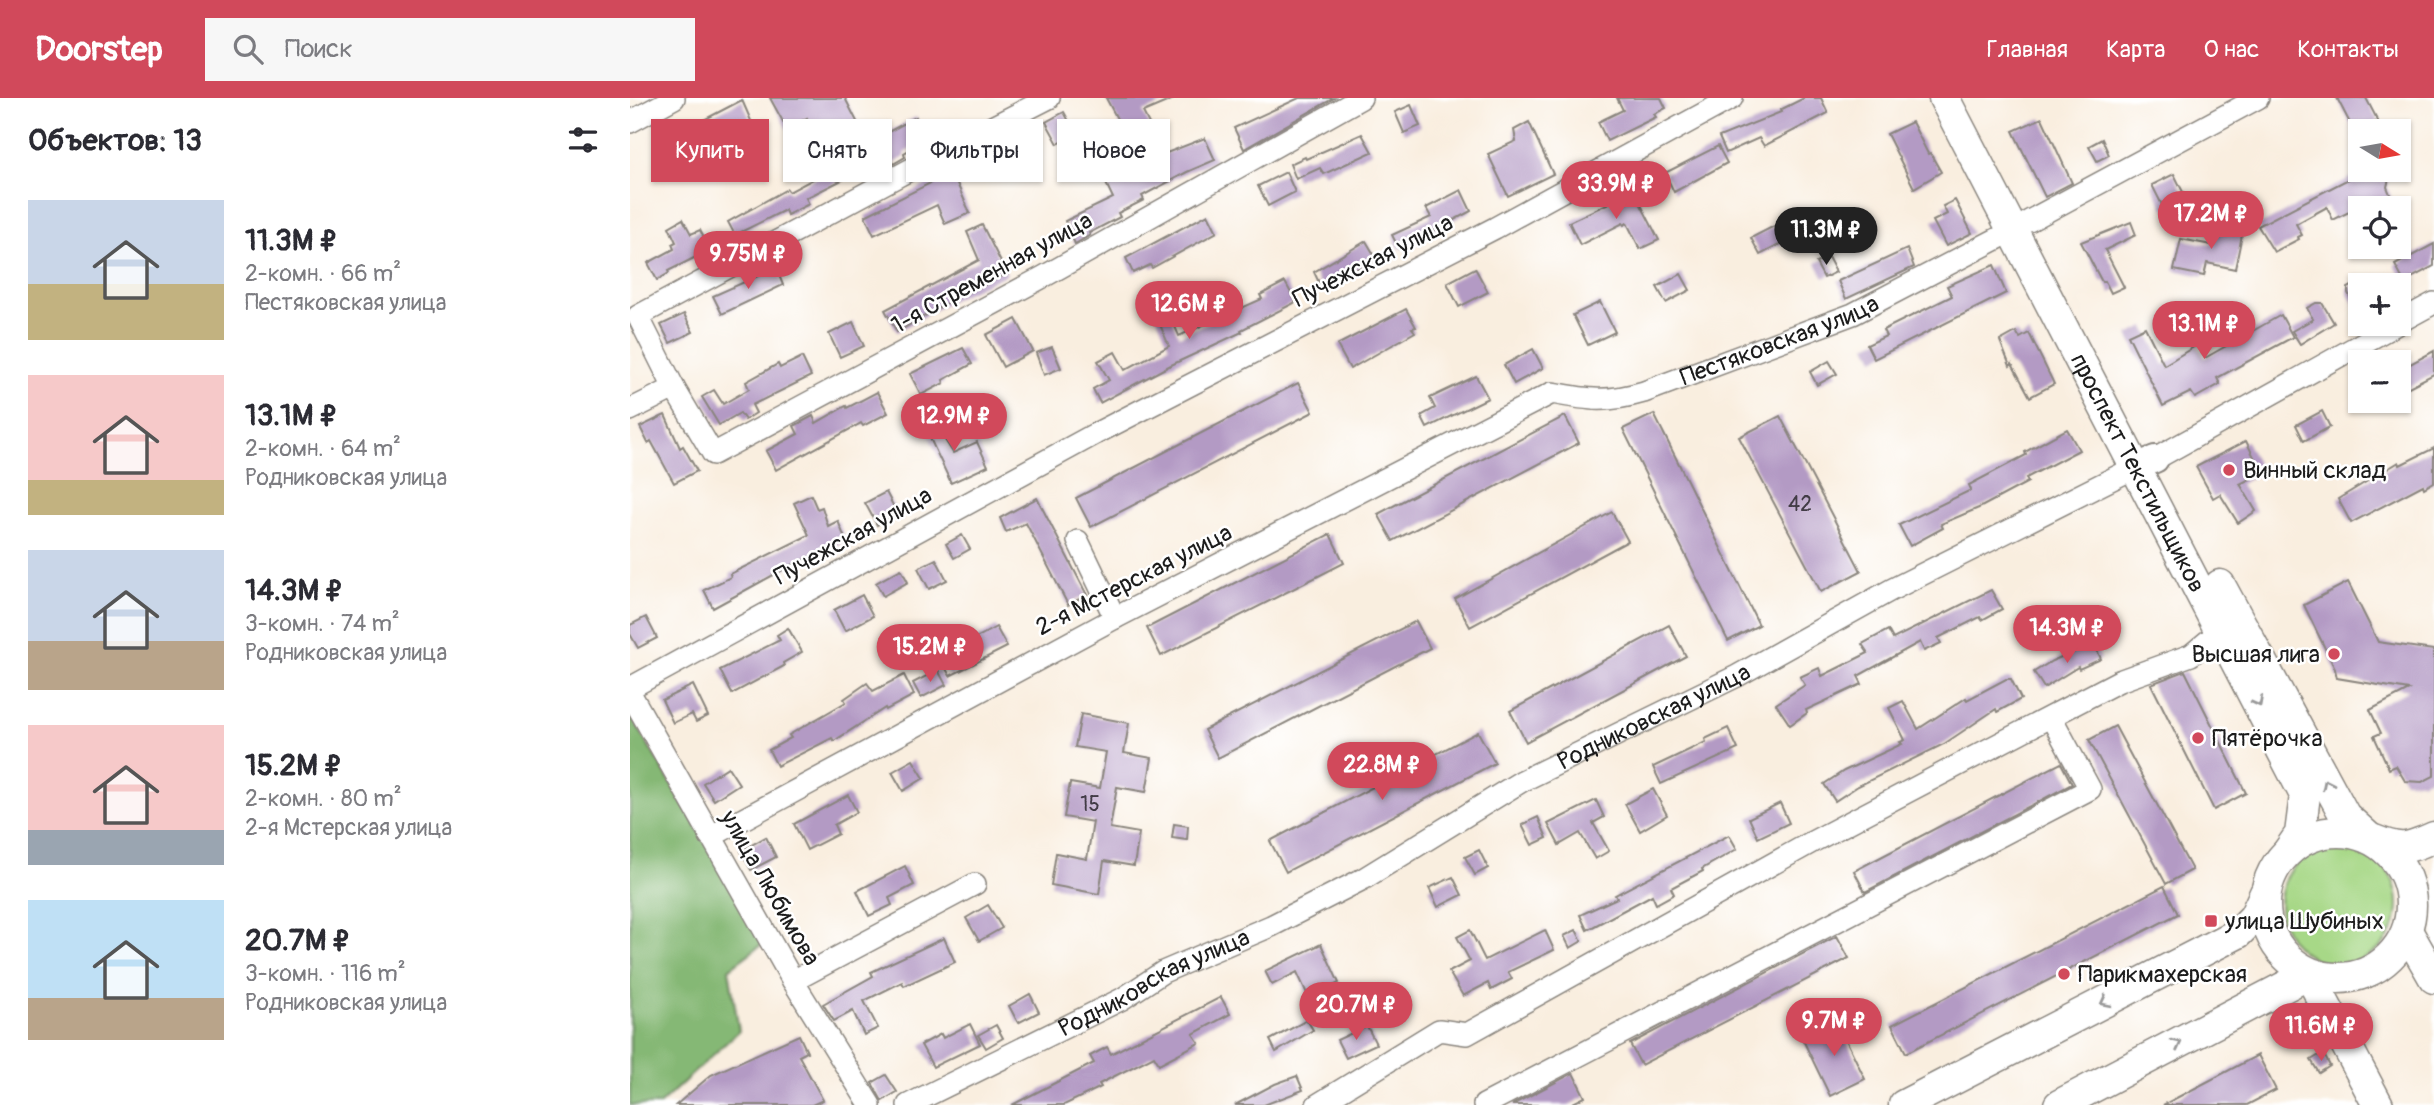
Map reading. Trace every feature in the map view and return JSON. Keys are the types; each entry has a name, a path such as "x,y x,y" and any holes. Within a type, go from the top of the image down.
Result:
{"main road":[{"name":"проспект Текстильщиков","path":"1944,98 2020,226 2146,463 2332,795 2345,817 2370,839"},
{"name":"проспект Текстильщиков","path":"1966,98 2020,226"},
{"name":"проспект Текстильщиков","path":"2146,463 2221,630 2305,795 2300,834 2289,850"},
{"path":"1904,1105 2238,933 2254,917 2273,870 2289,850 2304,840 2319,834 2340,831 2396,849 2434,837"},
{"path":"2370,839 2393,857 2401,868 2411,894 2434,978"},
{"path":"2265,893 2265,916 2276,945 2288,960 2309,974 2334,979 2372,970 2393,954 2417,919"},
{"path":"2059,1105 2309,974"},
{"path":"2309,974 2378,1105"}],"street":[{"path":"630,122 674,98"},
{"path":"630,410 674,388 638,316 974,135 1049,98"},
{"name":"1-я Стременная улица","path":"674,388 713,454 1043,276 1361,98"},
{"name":"Пучежская улица","path":"630,688 1095,434 1495,228 1732,98"},
{"name":"Пестяковская улица","path":"1590,400 1617,400 1644,392 1853,314 2258,98"},
{"name":"Родниковская улица","path":"2411,316 2434,303"},
{"name":"Родниковская улица","path":"908,1105 1122,999 1163,972 1271,926 1363,879 1522,781 1737,676 1891,590 2146,463 2375,336"},
{"name":"2-я Мстерская улица","path":"709,837 1115,618 1552,393 1590,400"},
{"path":"1078,541 1115,618"},
{"path":"1317,1105 1439,1030 1467,1034 1812,842 2119,681 2191,655 2221,630"},
{"name":"улица Любимова","path":"630,693 709,837 793,981 870,1105"},
{"path":"1484,1105 2090,789 2051,717"},
{"path":"793,981 975,884"}],"green space":[{"path":"630,714 765,942 729,969 739,1031 659,1105 630,1105"},
{"path":"2339,846 2362,850 2381,863 2394,882 2398,905 2394,928 2381,947 2362,960 2339,964 2316,960 2297,947 2284,928 2280,905 2284,882 2297,863 2316,850"}],"building":[{"path":"770,98 845,98 856,119 807,118 783,119 783,122"},
{"path":"1106,98 1176,98 1143,112 1146,119 1117,119"},
{"path":"1299,98 1334,98 1244,149 1234,128"},
{"path":"1617,98 1661,98 1666,108 1654,114 1656,117 1607,141 1598,122 1623,110"},
{"path":"1804,98 1821,98 1828,113 1764,146 1759,138 1726,153 1719,137 1781,112 1780,110"},
{"path":"2337,98 2366,98 2377,119 2348,119"},
{"path":"742,100 750,119 706,119"},
{"path":"1411,105 1420,126 1404,133 1395,112"},
{"path":"1064,112 1068,119 1057,119 1057,142 1046,122"},
{"path":"2042,118 2072,183 2045,197 2013,131"},
{"path":"906,122 905,157 893,164 892,162 892,130"},
{"path":"1529,122 1553,174 1508,196 1488,154 1516,141 1514,130"},
{"path":"1912,122 1928,154 1930,153 1941,172 1914,188 1887,134"},
{"path":"1362,134 1372,152 1324,174 1320,168 1296,179 1290,164"},
{"path":"1205,138 1215,160 1170,181 1170,152"},
{"path":"2102,139 2109,155 2097,161 2089,146"},
{"path":"1718,146 1727,163 1674,192 1665,173"},
{"path":"1286,172 1295,192 1268,206 1258,186"},
{"path":"2174,174 2186,198 2164,209 2152,185"},
{"path":"2348,179 2348,182 2388,182 2391,196 2348,196 2348,212 2333,220 2327,207 2296,224 2302,235 2299,239 2274,252 2258,226"},
{"path":"808,182 838,182 806,198 809,204 787,215 785,210 735,235 728,222 787,189 789,192"},
{"path":"932,182 956,182 970,213 945,224 937,205 874,235 865,216"},
{"path":"1105,182 1168,182 1142,196 1144,200 1118,213 1120,217 1089,233 1090,235 1075,244 1065,221 1113,198"},
{"path":"1461,190 1471,211 1399,249 1392,235 1431,217 1426,208"},
{"path":"1634,191 1659,240 1640,249 1627,223 1623,223 1580,245 1569,222"},
{"path":"1955,200 1972,233 1946,246 1933,221 1947,214 1943,206"},
{"path":"1208,214 1217,232 1152,268 1150,265 1133,273 1126,258"},
{"path":"683,219 691,234 700,230 710,250 668,271 669,273 657,280 648,263 674,249 672,244 676,242 669,227"},
{"path":"2238,221 2243,230 2235,269 2207,263 2204,276 2174,270 2181,239 2211,245 2215,225 2227,228"},
{"path":"2131,222 2136,235 2105,250 2124,287 2111,293 2105,281 2102,282 2081,242"},
{"path":"1778,224 1787,241 1760,255 1751,238"},
{"path":"982,225 1007,274 956,298 897,332 885,310 979,260 967,232"},
{"path":"1366,241 1376,258 1322,289 1314,272"},
{"path":"2434,244 2434,266 2411,278 2411,273 2399,273 2395,265 2411,259 2411,256"},
{"path":"1907,249 1914,267 1846,299 1838,281"},
{"path":"1828,257 1836,272 1824,278 1816,263"},
{"path":"1994,265 2006,293 1874,359 1867,345 1886,336 1883,330 1952,296 1947,286"},
{"path":"776,268 783,285 722,314 713,296"},
{"path":"1475,268 1488,292 1459,307 1447,283"},
{"path":"1681,274 1690,290 1666,303 1657,287"},
{"path":"1285,282 1296,302 1100,403 1093,389 1109,380 1098,361 1115,352 1125,370 1169,346 1153,308 1165,303 1179,336 1262,299 1260,295"},
{"path":"1600,302 1615,332 1588,345 1573,315"},
{"path":"2322,303 2334,323 2300,344 2292,331 2313,319 2307,308"},
{"path":"1406,309 1416,327 1412,328 1415,332 1350,369 1337,345"},
{"path":"684,314 693,332 670,343 661,325"},
{"path":"2281,315 2293,337 2217,378 2220,384 2195,398 2191,392 2163,406 2128,335 2145,327 2164,365 2197,345 2205,358"},
{"path":"1016,319 1033,351 1003,367 986,335"},
{"path":"853,322 864,346 840,357 829,334"},
{"path":"2016,332 2020,338 2029,333 2054,384 2030,397 2012,364 2010,366 2000,341"},
{"path":"1052,347 1061,368 1044,375 1036,353"},
{"path":"963,348 972,364 921,395 910,374"},
{"path":"1533,349 1543,368 1514,384 1504,365"},
{"path":"2434,351 2434,374 2411,386 2411,363"},
{"path":"802,357 811,376 752,405 756,413 745,420 740,413 719,425 702,397 714,390 723,404 749,389 746,382 778,364 780,368"},
{"path":"1829,361 1837,374 1817,385 1810,372"},
{"path":"1476,376 1488,398 1427,428 1421,416 1435,408 1430,398"},
{"path":"1298,383 1313,412 1091,527 1076,498"},
{"path":"877,392 888,413 863,426 861,423 776,470 766,451 798,434 794,426 813,416 816,423"},
{"path":"926,409 953,453 977,442 988,466 951,483 918,413"},
{"path":"2322,411 2330,427 2304,441 2296,425"},
{"path":"1654,414 1759,625 1728,641 1623,429"},
{"path":"665,415 680,448 683,446 697,471 674,483 651,441 648,443 640,427"},
{"path":"1565,416 1579,443 1393,541 1378,514"},
{"path":"1780,416 1861,571 1821,592 1739,437"},
{"path":"2067,429 2079,450 2026,478 2028,482 1941,524 1943,528 1910,546 1899,525 1971,490 1969,485 2026,455 2025,452"},
{"name":"Винный склад","path":"2246,441 2262,473 2240,484 2256,511 2238,523 2220,494 2213,498 2196,467"},
{"path":"2434,448 2434,482 2424,488 2423,485 2351,523 2338,499 2399,462 2400,465"},
{"path":"886,492 897,513 877,525 865,503"},
{"path":"811,495 817,509 822,507 828,526 838,521 846,541 788,567 713,608 704,590 731,577 730,574 809,535 794,503"},
{"path":"1037,498 1087,595 1068,605 1026,523 1006,532 1000,518"},
{"path":"1612,512 1628,541 1470,627 1455,599"},
{"path":"1330,534 1344,563 1161,656 1147,628"},
{"path":"962,535 970,549 954,558 946,544"},
{"path":"936,559 947,580 929,589 918,568"},
{"path":"901,569 908,582 883,596 876,583"},
{"path":"2348,582 2378,642 2434,650 2434,776 2422,782 2405,781 2396,766 2389,769 2374,736 2381,733 2370,710 2409,690 2337,678 2304,605"},
{"path":"1991,590 2002,609 1938,638 1941,643 1924,651 1920,642 1858,676 1862,684 1806,710 1807,713 1790,725 1776,704 1805,685 1800,677 1819,668 1822,676 1868,653 1862,644 1888,630 1893,639"},
{"path":"862,595 873,616 845,631 834,610"},
{"path":"646,617 657,638 638,648 630,634 630,625"},
{"path":"1416,621 1430,648 1218,758 1204,730"},
{"path":"1669,625 1686,656 1526,742 1510,711"},
{"path":"996,627 1007,647 950,676 940,658"},
{"path":"788,628 802,652 783,663 784,666 732,694 720,670 780,640 777,635"},
{"path":"2094,643 2101,659 2079,669 2078,667 2044,688 2034,672"},
{"path":"938,670 946,685 921,698 913,683"},
{"name":"Пятёрочка","path":"2185,671 2246,793 2214,810 2151,684"},
{"path":"904,675 914,695 886,710 885,708 834,741 832,738 777,766 769,750 791,738 789,735 846,702 844,699 867,683 873,691"},
{"path":"2006,679 2011,679 2021,699 1997,712 1996,709 1944,744 1858,786 1835,801 1824,784 1844,771 1902,744 1900,742 1905,740 1889,708 1903,701 1918,729 1966,698 1967,700"},
{"path":"693,685 708,716 696,722 692,714 673,723 662,700"},
{"path":"1081,714 1129,723 1124,753 1152,758 1146,792 1117,787 1110,828 1139,833 1134,866 1104,861 1099,894 1051,885 1056,853 1087,859 1093,822 1064,817 1070,783 1100,788 1106,752 1075,747"},
{"path":"2115,726 2192,870 2166,884 2089,740"},
{"path":"1728,728 1738,749 1661,784 1653,767 1706,742 1705,739"},
{"path":"1478,732 1495,763 1286,872 1270,841"},
{"path":"913,760 924,778 903,791 892,772"},
{"path":"2061,763 2072,784 1865,892 1854,871"},
{"path":"728,767 739,784 714,800 703,783"},
{"path":"1653,789 1667,815 1640,831 1625,804"},
{"path":"848,795 857,812 834,825 838,834 807,850 794,824"},
{"path":"1596,800 1604,817 1593,823 1609,851 1595,859 1580,833 1559,845 1548,824"},
{"path":"1780,803 1789,823 1758,838 1749,818"},
{"path":"1538,817 1547,838 1532,845 1522,825"},
{"path":"1174,824 1188,826 1187,840 1172,838"},
{"path":"1729,835 1737,849 1671,888 1674,894 1656,904 1652,895 1587,930 1580,915 1617,898 1615,895"},
{"path":"766,837 776,857 751,870 741,851"},
{"path":"1479,850 1488,868 1475,875 1465,857"},
{"path":"905,866 914,885 889,898 892,905 869,916 857,891"},
{"path":"1453,877 1462,895 1438,907 1429,888"},
{"path":"2164,886 2178,914 1906,1053 1892,1025"},
{"path":"988,905 1002,928 979,941 966,918"},
{"path":"1470,930 1485,960 1545,930 1554,950 1508,972 1512,979 1491,990 1488,983 1463,996 1449,972 1470,961 1457,937"},
{"path":"1576,930 1582,941 1570,948 1564,936"},
{"path":"1837,936 1849,958 1641,1065 1630,1044"},
{"path":"944,938 955,962 904,986 902,982 864,1001 878,1028 864,1035 853,1011 834,1021 823,1004 873,976 871,972"},
{"path":"1321,944 1339,983 1309,998 1297,972 1272,985 1265,971"},
{"path":"1030,994 1039,1012 1018,1023 1009,1006"},
{"path":"1221,997 1230,1014 1193,1034 1199,1043 1159,1064 1154,1056 1064,1105 1012,1105 1094,1063 1090,1056 1107,1047 1111,1054"},
{"path":"1307,1020 1313,1030 1276,1052 1270,1040"},
{"path":"1837,1021 1865,1079 1830,1096 1802,1038"},
{"path":"970,1024 980,1044 933,1067 921,1045 941,1034 943,1038"},
{"path":"996,1025 1003,1038 986,1048 978,1035"},
{"path":"1367,1026 1376,1044 1346,1058 1337,1040"},
{"path":"799,1035 807,1052 799,1056 823,1100 812,1105 676,1105 711,1075"},
{"path":"2323,1053 2330,1066 2319,1073 2311,1060"},
{"path":"2258,1055 2276,1090 2247,1105 2163,1105"},
{"path":"1573,1073 1585,1097 1569,1105 1512,1105"},
{"path":"886,1075 897,1092 882,1101 872,1083"},
{"path":"1297,1076 1303,1090 1264,1105 1235,1105 1275,1084"}],"place":[{"name":"Винный склад","path":"2229,470"},
{"name":"Высшая лига","path":"2334,654"},
{"name":"Пятёрочка","path":"2198,738"},
{"name":"улица Шубиных","path":"2211,921"},
{"name":"Парикмахерская","path":"2064,974"}]}
